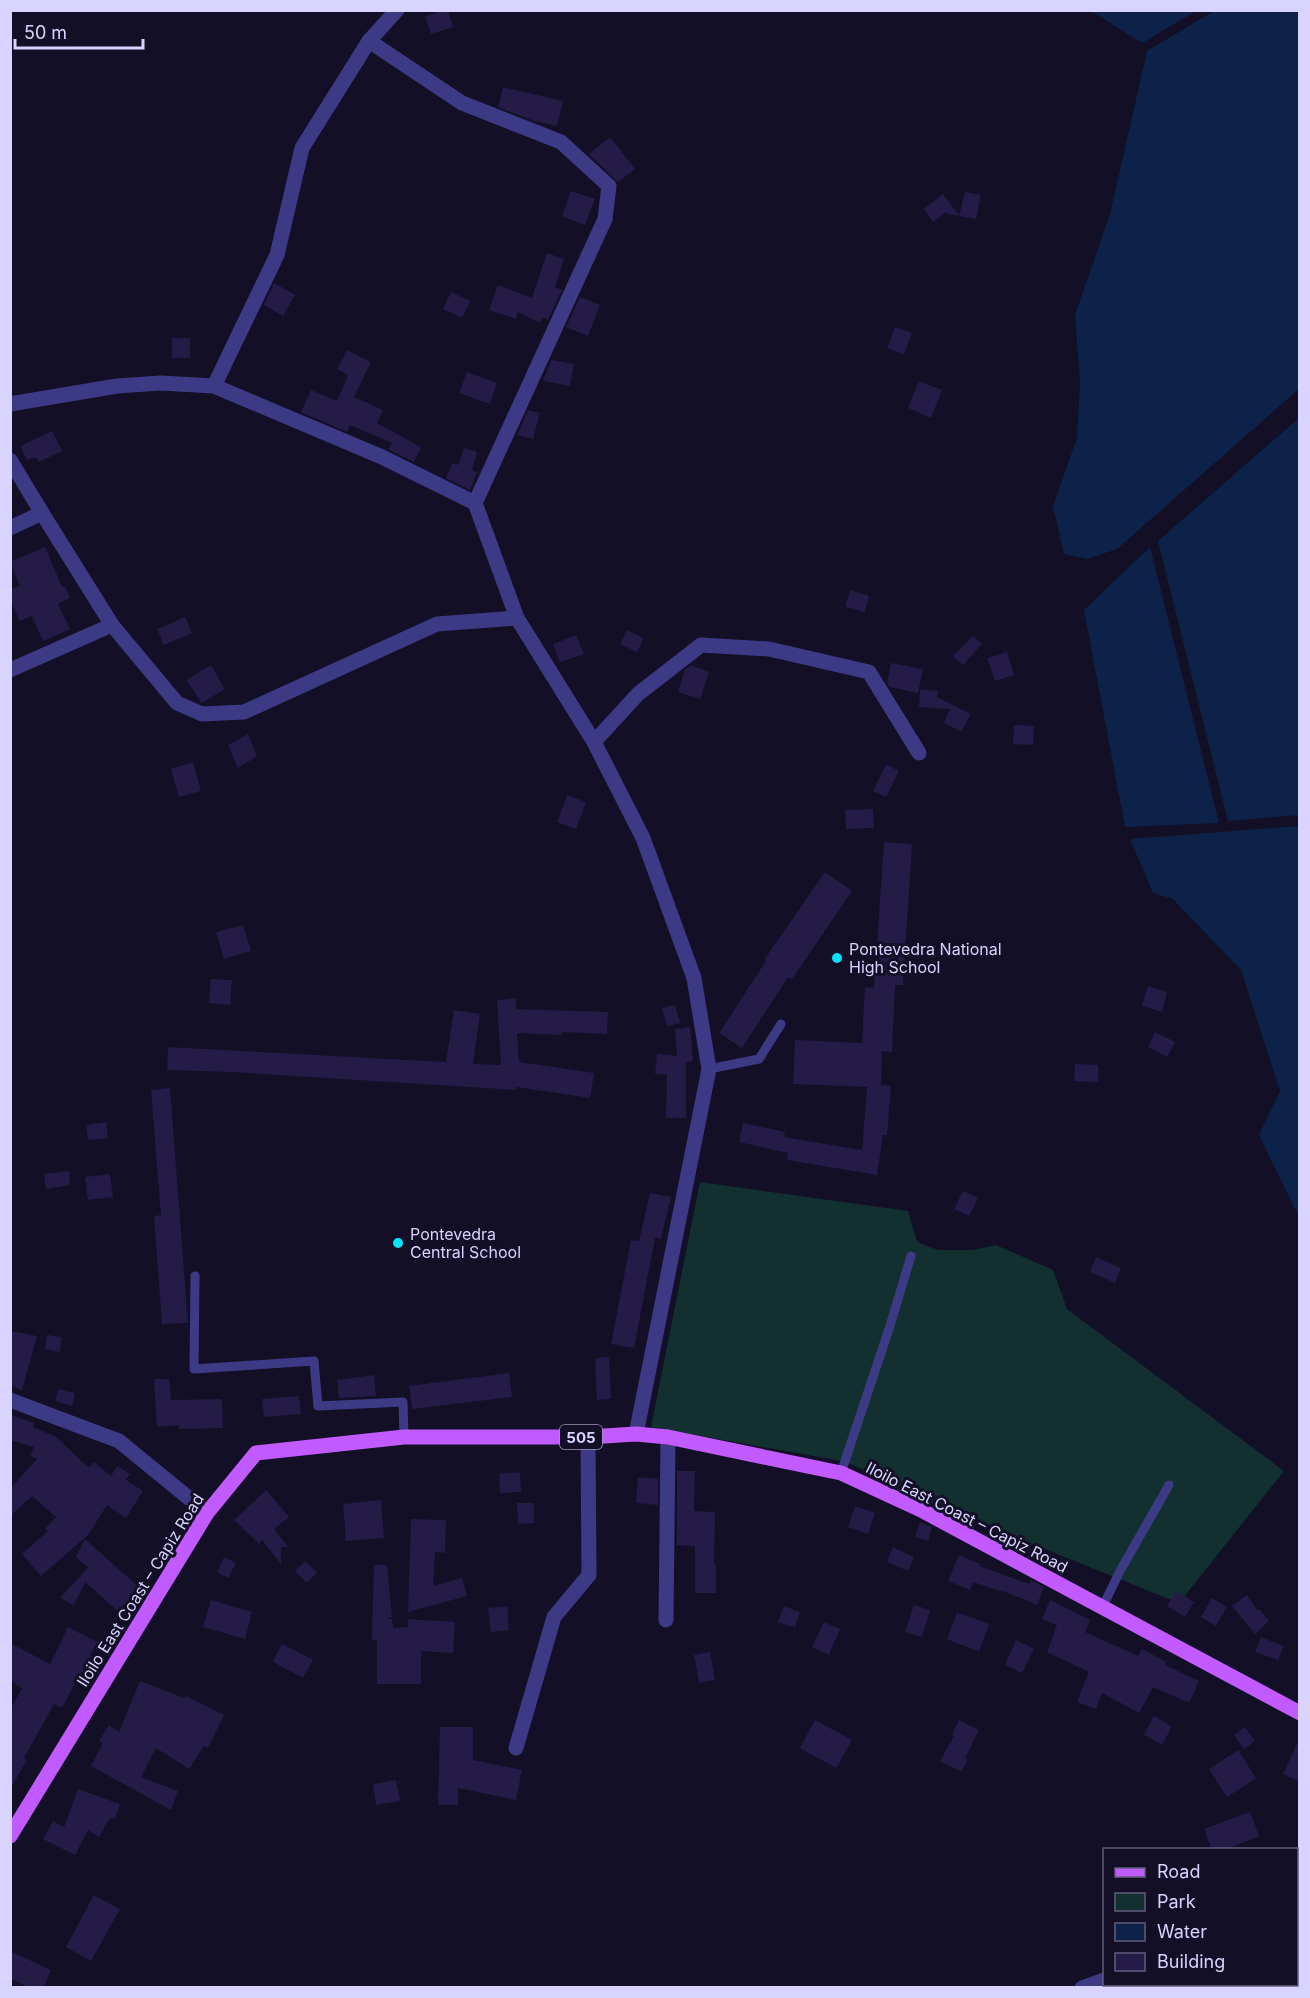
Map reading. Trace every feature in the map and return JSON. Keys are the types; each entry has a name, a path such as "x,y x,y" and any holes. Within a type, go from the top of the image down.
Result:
{"main road":[{"name":"Iloilo East Coast – Capiz Road","path":"10,1836 207,1513 256,1453 404,1437 588,1437 636,1434 668,1437 841,1473 921,1510 1299,1713"}],"street":[{"path":"214,386 277,255 302,148 369,41 397,10"},
{"path":"369,41 462,103 561,142 609,186 605,219 475,503"},
{"path":"10,404 117,386 161,383 214,386 382,456 475,503 517,618 594,742 643,838 694,978 709,1068 636,1434"},
{"path":"10,460 112,625 177,703 202,714 244,712 437,624 517,618"},
{"path":"10,528 42,513"},
{"path":"10,670 112,625"},
{"path":"594,742 638,694 701,645 769,650 869,672 919,753"},
{"path":"10,1400 119,1441 207,1513"},
{"path":"516,1748 554,1617 589,1575 588,1437"},
{"path":"666,1620 668,1437"},
{"path":"1082,1988 1103,1980"}],"lane":[{"path":"709,1068 759,1059 781,1024"},
{"path":"841,1473 911,1256"},
{"path":"195,1276 194,1369 314,1361 318,1406 403,1402 404,1437"},
{"path":"1102,1608 1120,1571 1169,1485"}],"green space":[{"path":"700,1182 908,1211 917,1242 938,1250 973,1250 996,1245 1053,1270 1067,1309 1284,1471 1179,1603 935,1505 847,1462 651,1427"}],"water":[{"path":"1091,11 1196,11 1142,43"},
{"path":"1214,11 1299,11 1299,389 1117,549 1087,559 1064,554 1053,506 1077,438 1080,383 1075,315 1110,214 1147,51"},
{"path":"1299,418 1299,815 1228,821 1158,541"},
{"path":"1150,547 1219,823 1125,827 1084,610"},
{"path":"1300,826 1299,1214 1259,1135 1280,1091 1241,970 1173,899 1153,893 1130,839"}],"building":[{"path":"448,10 453,27 431,34 425,17"},
{"path":"503,87 563,101 557,126 534,121 498,107"},
{"path":"610,137 635,169 618,182 589,154"},
{"path":"571,191 595,199 585,225 562,216"},
{"path":"965,192 981,195 976,219 959,216"},
{"path":"943,194 959,216 945,213 933,222 924,209"},
{"path":"547,253 564,259 555,287 562,290 548,320 543,317 540,323 518,312 516,319 489,310 498,285 532,298"},
{"path":"274,283 295,295 283,316 264,305"},
{"path":"451,292 470,301 462,318 443,309"},
{"path":"580,297 600,305 588,336 566,327"},
{"path":"895,327 912,333 904,355 887,348"},
{"path":"172,338 190,338 190,358 172,358"},
{"path":"347,350 371,362 354,397 383,410 377,423 421,447 414,462 388,449 392,443 350,425 347,432 301,412 311,390 337,401 348,375 337,369"},
{"path":"551,360 574,364 570,386 543,381"},
{"path":"467,372 497,383 490,404 459,393"},
{"path":"919,381 942,390 931,418 908,408"},
{"path":"528,410 540,413 533,439 517,435"},
{"path":"52,431 62,451 39,462 36,457 27,460 20,446"},
{"path":"464,448 477,452 472,470 477,472 470,490 446,478 452,463 458,465"},
{"path":"45,547 62,587 65,586 70,598 58,604 70,629 43,641 32,616 20,621 10,601 10,590 20,586 10,562"},
{"path":"850,590 869,596 865,612 845,607"},
{"path":"185,617 192,633 164,645 157,629"},
{"path":"627,630 644,638 637,652 620,644"},
{"path":"576,635 584,654 560,662 553,644"},
{"path":"973,636 982,644 963,665 953,656"},
{"path":"1007,652 1014,675 995,681 987,658"},
{"path":"891,663 923,669 918,693 890,687 887,683"},
{"path":"211,665 225,689 202,703 186,680"},
{"path":"691,665 709,672 700,699 678,692 685,670"},
{"path":"920,689 938,691 937,697 971,714 961,732 944,723 950,709 919,707"},
{"path":"1014,725 1034,726 1033,745 1013,744"},
{"path":"248,734 257,756 238,768 228,745"},
{"path":"193,762 201,791 179,797 171,769"},
{"path":"886,764 899,771 886,797 873,791"},
{"path":"567,795 586,802 576,829 557,822"},
{"path":"873,809 874,828 846,829 845,810"},
{"path":"884,842 912,844 903,985 895,985 892,1052 882,1051 881,1085 891,1086 887,1135 883,1135 877,1175 787,1160 788,1153 739,1142 743,1123 785,1132 784,1137 862,1150 867,1087 793,1084 795,1040 862,1043 865,987 874,988"},
{"path":"825,872 852,891 792,979 788,977 742,1048 719,1033 766,961 764,960"},
{"path":"243,925 251,951 224,959 216,932"},
{"path":"211,979 232,980 230,1005 209,1003"},
{"path":"1148,986 1167,992 1162,1012 1142,1006"},
{"path":"516,998 516,1009 608,1012 607,1034 517,1033 519,1062 594,1073 590,1098 516,1087 516,1090 167,1070 168,1047 446,1062 454,1010 480,1014 473,1064 501,1065 497,1000"},
{"path":"675,1005 680,1023 667,1026 662,1008"},
{"path":"690,1027 693,1061 686,1062 686,1118 666,1118 667,1075 655,1074 657,1054 677,1056 675,1029"},
{"path":"1155,1032 1175,1042 1167,1057 1148,1047"},
{"path":"1075,1064 1098,1065 1098,1082 1074,1081"},
{"path":"170,1088 188,1323 162,1324 154,1216 161,1215 151,1090"},
{"path":"106,1122 108,1138 88,1140 86,1125"},
{"path":"69,1171 70,1185 46,1189 44,1174"},
{"path":"110,1174 113,1197 88,1200 85,1177"},
{"path":"963,1191 978,1198 969,1216 954,1209"},
{"path":"650,1193 671,1197 661,1239 655,1238 634,1348 611,1344 631,1240 639,1241"},
{"path":"1096,1257 1121,1268 1115,1283 1090,1272"},
{"path":"10,1331 37,1336 22,1390 10,1386"},
{"path":"47,1335 62,1337 60,1352 45,1349"},
{"path":"609,1357 611,1399 597,1400 595,1358"},
{"path":"509,1373 512,1397 412,1409 409,1386"},
{"path":"374,1375 376,1396 339,1398 337,1380"},
{"path":"154,1379 169,1379 171,1400 222,1399 223,1428 179,1429 179,1425 157,1427"},
{"path":"58,1389 75,1393 72,1406 55,1401"},
{"path":"299,1396 301,1414 264,1417 262,1399"},
{"path":"10,1415 34,1423 33,1427 56,1437 89,1468 94,1462 111,1476 117,1466 130,1474 126,1480 143,1491 126,1518 107,1505 88,1535 41,1576 22,1554 48,1531 45,1529 56,1517 32,1496 10,1516 10,1489 37,1459 30,1456 34,1447 10,1440"},
{"path":"677,1471 695,1471 694,1511 715,1512 716,1593 695,1593 695,1546 677,1545"},
{"path":"520,1472 521,1492 500,1493 499,1474"},
{"path":"638,1477 658,1479 658,1505 636,1503"},
{"path":"266,1490 289,1517 274,1529 288,1547 281,1547 281,1564 262,1540 259,1544 234,1520"},
{"path":"381,1500 384,1538 346,1541 343,1504"},
{"path":"517,1503 534,1503 534,1523 518,1524"},
{"path":"855,1506 875,1513 868,1534 848,1527"},
{"path":"411,1519 446,1520 445,1553 435,1552 433,1586 462,1578 467,1596 408,1612"},
{"path":"920,1522 932,1527 928,1541 915,1537"},
{"path":"85,1539 142,1590 121,1614 85,1582 74,1605 60,1598 88,1568 76,1557"},
{"path":"893,1547 914,1557 908,1571 887,1562"},
{"path":"959,1555 980,1564 979,1566 1029,1584 1031,1580 1044,1587 1037,1605 973,1582 970,1590 948,1581"},
{"path":"224,1557 236,1563 228,1578 217,1572"},
{"path":"306,1561 317,1573 306,1583 295,1571"},
{"path":"374,1565 387,1565 392,1617 386,1618 392,1619 393,1628 408,1627 408,1619 455,1622 453,1653 421,1651 421,1684 377,1684 377,1640 372,1640"},
{"path":"1176,1591 1194,1602 1185,1617 1167,1606"},
{"path":"1247,1595 1257,1610 1259,1609 1269,1621 1255,1634 1232,1606"},
{"path":"1212,1598 1227,1607 1216,1626 1201,1617"},
{"path":"211,1600 252,1612 245,1639 203,1627"},
{"path":"1050,1600 1090,1620 1085,1632 1138,1656 1142,1649 1166,1662 1165,1665 1199,1681 1189,1703 1153,1687 1139,1713 1102,1693 1096,1709 1077,1702 1089,1672 1047,1652 1057,1625 1042,1619"},
{"path":"914,1605 930,1610 922,1637 905,1632"},
{"path":"507,1606 509,1630 491,1632 488,1608"},
{"path":"784,1606 800,1612 795,1628 778,1622"},
{"path":"957,1612 989,1624 979,1652 947,1639"},
{"path":"824,1622 840,1629 829,1655 812,1647"},
{"path":"68,1627 97,1642 62,1708 54,1704 24,1758 27,1760 10,1789 10,1710 22,1688 10,1681 10,1643 50,1664"},
{"path":"1261,1637 1284,1646 1278,1660 1255,1652"},
{"path":"1016,1640 1034,1649 1022,1673 1005,1665"},
{"path":"282,1644 313,1660 303,1678 273,1662"},
{"path":"710,1652 715,1680 699,1683 694,1655"},
{"path":"140,1681 184,1698 186,1696 224,1715 208,1748 204,1746 189,1769 156,1748 141,1777 178,1791 171,1810 91,1766 103,1743 99,1741 109,1725 119,1732"},
{"path":"1154,1716 1172,1726 1162,1745 1144,1735"},
{"path":"815,1720 852,1740 836,1768 800,1748"},
{"path":"959,1720 979,1730 965,1758 968,1760 961,1772 940,1761 954,1736 952,1735"},
{"path":"440,1727 473,1727 473,1760 522,1770 516,1800 458,1788 458,1805 438,1805"},
{"path":"1245,1727 1255,1741 1244,1749 1234,1735"},
{"path":"1299,1740 1299,1781 1283,1774"},
{"path":"1238,1750 1256,1778 1227,1797 1209,1769"},
{"path":"396,1780 400,1801 376,1805 373,1784"},
{"path":"78,1789 120,1804 115,1819 110,1818 99,1837 88,1830 75,1855 43,1839 53,1821 64,1827"},
{"path":"1250,1812 1259,1836 1229,1848 1211,1848 1204,1829"},
{"path":"94,1895 120,1909 91,1961 66,1947"},
{"path":"10,1951 51,1970 43,1988 30,1988 10,1978"}],"place":[{"name":"Pontevedra National High School","path":"837,958"},
{"name":"Pontevedra Central School","path":"398,1243"}]}
